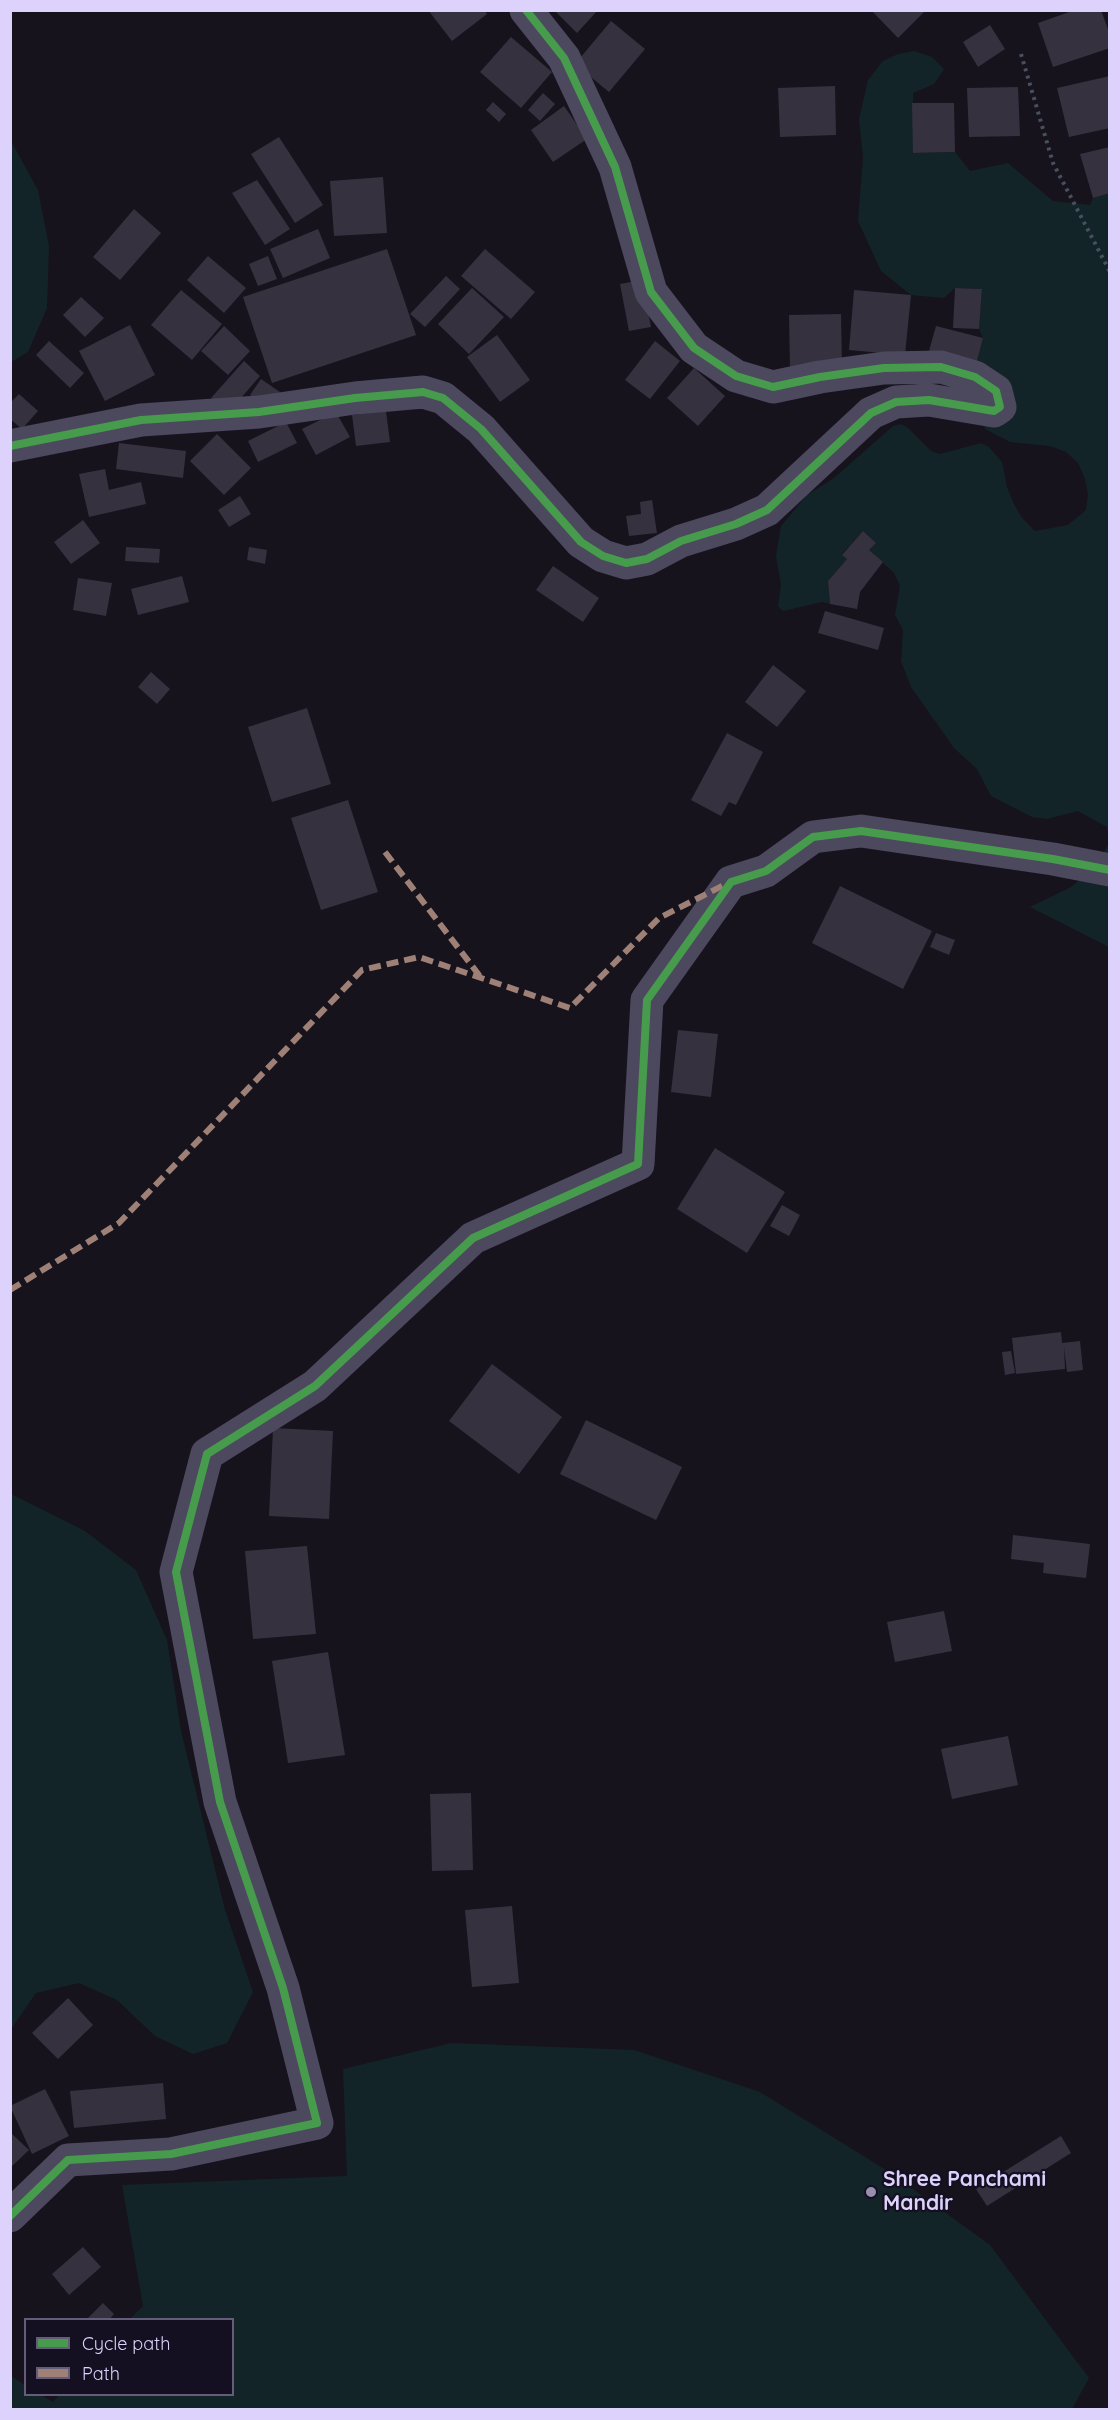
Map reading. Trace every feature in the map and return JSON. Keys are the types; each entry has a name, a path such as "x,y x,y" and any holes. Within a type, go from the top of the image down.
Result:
{"street":[{"path":"10,446 141,420 260,412 355,398 423,392 443,398 481,429 581,542 603,556 626,563 647,559 681,541 736,524 767,510 871,413 896,402 929,400 994,411 1000,407 996,391 975,377 941,367 884,368 820,377 773,387 736,376 694,348 651,292 615,167 564,58 526,10"},
{"path":"10,2216 68,2160 171,2154 317,2123 283,1988 220,1802 176,1572 207,1454 315,1386 473,1239 638,1164 647,1000 731,882 766,871 813,837 861,831 1053,859 1110,870"}],"path":[{"path":"1021,54 1053,163 1110,272"}],"shaded area":[{"path":"914,51 932,57 944,69 934,84 913,93 913,153 955,152 970,171 1008,163 1053,201 1090,205 1093,198 1109,193 1109,836 1107,827 1078,811 1047,819 1032,817 991,796 977,769 954,748 911,687 901,661 903,630 895,615 900,586 894,573 869,550 876,543 863,531 842,554 847,559 828,581 830,604 822,602 783,611 778,606 781,585 776,556 781,526 807,495 834,478 893,426 901,424 908,428 931,451 940,454 981,443 989,447 1002,462 1007,487 1014,504 1022,518 1035,531 1068,525 1086,510 1088,494 1085,479 1078,463 1066,452 1050,446 1010,442 985,429 976,365 983,338 979,329 982,289 955,288 944,298 911,295 881,271 858,221 863,157 859,119 868,80 883,61 898,54"},
{"path":"11,141 38,190 49,246 47,308 28,352 11,362"},
{"path":"1109,843 1109,947 1030,907 1071,887 1096,866"},
{"path":"11,1494 85,1531 136,1570 167,1640 181,1731 225,1910 253,1992 227,2043 193,2054 155,2036 117,2000 79,1983 36,1993 11,2029"},
{"path":"451,2043 634,2050 760,2092 891,2173 990,2245 1089,2378 1072,2409 11,2409 11,2376 24,2384 24,2396 43,2396 53,2402 58,2396 234,2396 234,2318 131,2318 143,2306 122,2185 347,2176 343,2069"}],"building":[{"path":"428,10 484,10 487,14 452,41"},
{"path":"554,10 598,10 577,33"},
{"path":"871,10 926,10 898,38"},
{"path":"1075,10 1101,10 1110,35 1110,48 1053,67 1038,23"},
{"path":"611,21 645,49 609,92 575,64"},
{"path":"990,25 1005,49 978,67 963,42"},
{"path":"511,37 552,72 521,108 480,72"},
{"path":"1110,76 1110,128 1069,137 1057,88"},
{"path":"835,86 836,135 780,137 778,88"},
{"path":"1018,87 1020,136 969,137 967,88"},
{"path":"543,93 555,104 540,121 528,110"},
{"path":"493,102 506,114 499,122 486,110"},
{"path":"912,103 954,103 955,152 913,153"},
{"path":"564,106 587,139 553,162 531,130"},
{"path":"279,137 323,205 295,223 251,154"},
{"path":"1110,147 1110,193 1093,198 1080,154"},
{"path":"383,177 387,233 334,236 330,181"},
{"path":"257,180 290,229 265,245 232,193"},
{"path":"134,209 161,233 120,280 93,257"},
{"path":"318,229 330,258 283,278 270,249"},
{"path":"387,249 416,335 272,383 243,297"},
{"path":"485,249 535,292 511,319 461,276"},
{"path":"208,256 246,288 224,313 187,280"},
{"path":"268,256 277,279 258,286 249,264"},
{"path":"446,276 460,289 425,327 410,314"},
{"path":"642,280 651,327 629,331 620,284"},
{"path":"472,288 504,317 469,354 438,324"},
{"path":"955,288 982,289 979,329 953,328"},
{"path":"181,290 222,324 192,360 151,325"},
{"path":"854,290 911,295 905,355 849,350"},
{"path":"81,297 104,318 85,337 63,315"},
{"path":"841,314 842,368 790,369 789,315"},
{"path":"130,325 155,375 105,401 79,351"},
{"path":"224,326 250,351 228,375 201,351"},
{"path":"936,326 983,338 976,365 929,351"},
{"path":"497,335 530,380 500,402 467,357"},
{"path":"49,341 84,373 70,388 36,355"},
{"path":"655,341 680,361 650,399 625,380"},
{"path":"244,361 260,376 228,413 211,398"},
{"path":"694,368 725,396 698,426 667,398"},
{"path":"261,379 280,392 268,408 250,395"},
{"path":"19,394 38,411 22,429 10,419 10,403"},
{"path":"386,411 390,442 356,446 352,415"},
{"path":"336,412 350,437 316,455 302,429"},
{"path":"286,422 297,443 258,462 248,441"},
{"path":"217,434 251,468 224,495 190,461"},
{"path":"119,443 186,451 183,478 116,469"},
{"path":"105,469 109,490 141,482 146,504 89,517 79,474"},
{"path":"240,496 251,514 229,527 218,510"},
{"path":"652,500 657,533 629,536 626,516 641,514 640,502"},
{"path":"83,520 100,543 71,564 54,542"},
{"path":"863,531 876,543 869,550 883,562 860,592 857,609 830,604 828,581 847,559 842,555"},
{"path":"126,547 160,549 159,563 125,561"},
{"path":"249,547 267,550 265,564 247,560"},
{"path":"553,566 599,598 583,622 536,590"},
{"path":"182,576 189,602 138,615 131,589"},
{"path":"78,578 112,583 106,616 73,610"},
{"path":"825,611 884,628 878,650 818,633"},
{"path":"773,665 806,691 777,727 745,702"},
{"path":"151,672 170,689 157,704 138,687"},
{"path":"307,708 331,784 272,802 248,727"},
{"path":"727,733 763,752 736,805 729,802 721,816 691,800"},
{"path":"348,800 378,892 321,910 291,818"},
{"path":"840,886 932,931 903,989 812,943"},
{"path":"936,933 955,940 949,955 930,947"},
{"path":"678,1030 718,1034 711,1097 671,1092"},
{"path":"715,1148 785,1192 747,1253 677,1209"},
{"path":"782,1205 800,1215 789,1236 770,1226"},
{"path":"1061,1332 1062,1343 1080,1341 1083,1370 1067,1372 1064,1347 1065,1369 1016,1374 1012,1338"},
{"path":"1011,1351 1015,1373 1005,1375 1002,1352"},
{"path":"492,1364 562,1417 519,1474 449,1421"},
{"path":"586,1420 682,1467 656,1520 560,1474"},
{"path":"273,1428 333,1431 329,1519 269,1516"},
{"path":"1013,1535 1090,1544 1086,1578 1043,1573 1044,1563 1011,1559"},
{"path":"307,1546 316,1634 253,1639 245,1551"},
{"path":"944,1611 952,1651 895,1662 887,1622"},
{"path":"328,1652 345,1755 288,1763 272,1661"},
{"path":"1008,1736 1018,1785 952,1799 941,1749"},
{"path":"471,1793 473,1870 432,1871 430,1794"},
{"path":"512,1906 519,1983 472,1987 465,1910"},
{"path":"68,1998 93,2025 58,2059 32,2033"},
{"path":"163,2083 166,2119 74,2128 70,2091"},
{"path":"45,2089 69,2136 32,2154 10,2106"},
{"path":"10,2132 29,2150 10,2168"},
{"path":"1061,2136 1071,2153 987,2206 976,2189"},
{"path":"83,2247 101,2267 69,2295 52,2274"},
{"path":"103,2303 114,2314 111,2318 88,2318"}],"marked path":[{"path":"385,852 482,979"},
{"path":"10,1290 119,1223 362,970 419,957 570,1008 659,918 726,884"}],"cycle path":[{"path":"10,446 141,420 259,412 355,398 423,392 443,398 481,429 581,542 603,556 626,563 647,559 681,541 736,524 767,510 871,413 896,402 929,400 994,411 1000,407 996,391 975,377 941,367 884,368 820,377 773,387 736,376 694,348 651,292 615,167 564,58 526,10"},
{"path":"10,2216 68,2160 171,2154 317,2123 283,1988 220,1802 176,1572 207,1454 315,1386 473,1238 638,1164 647,1000 731,882 766,871 813,837 861,831 1053,859 1110,870"}],"place":[{"name":"Shree Panchami Mandir","path":"871,2192"}]}
